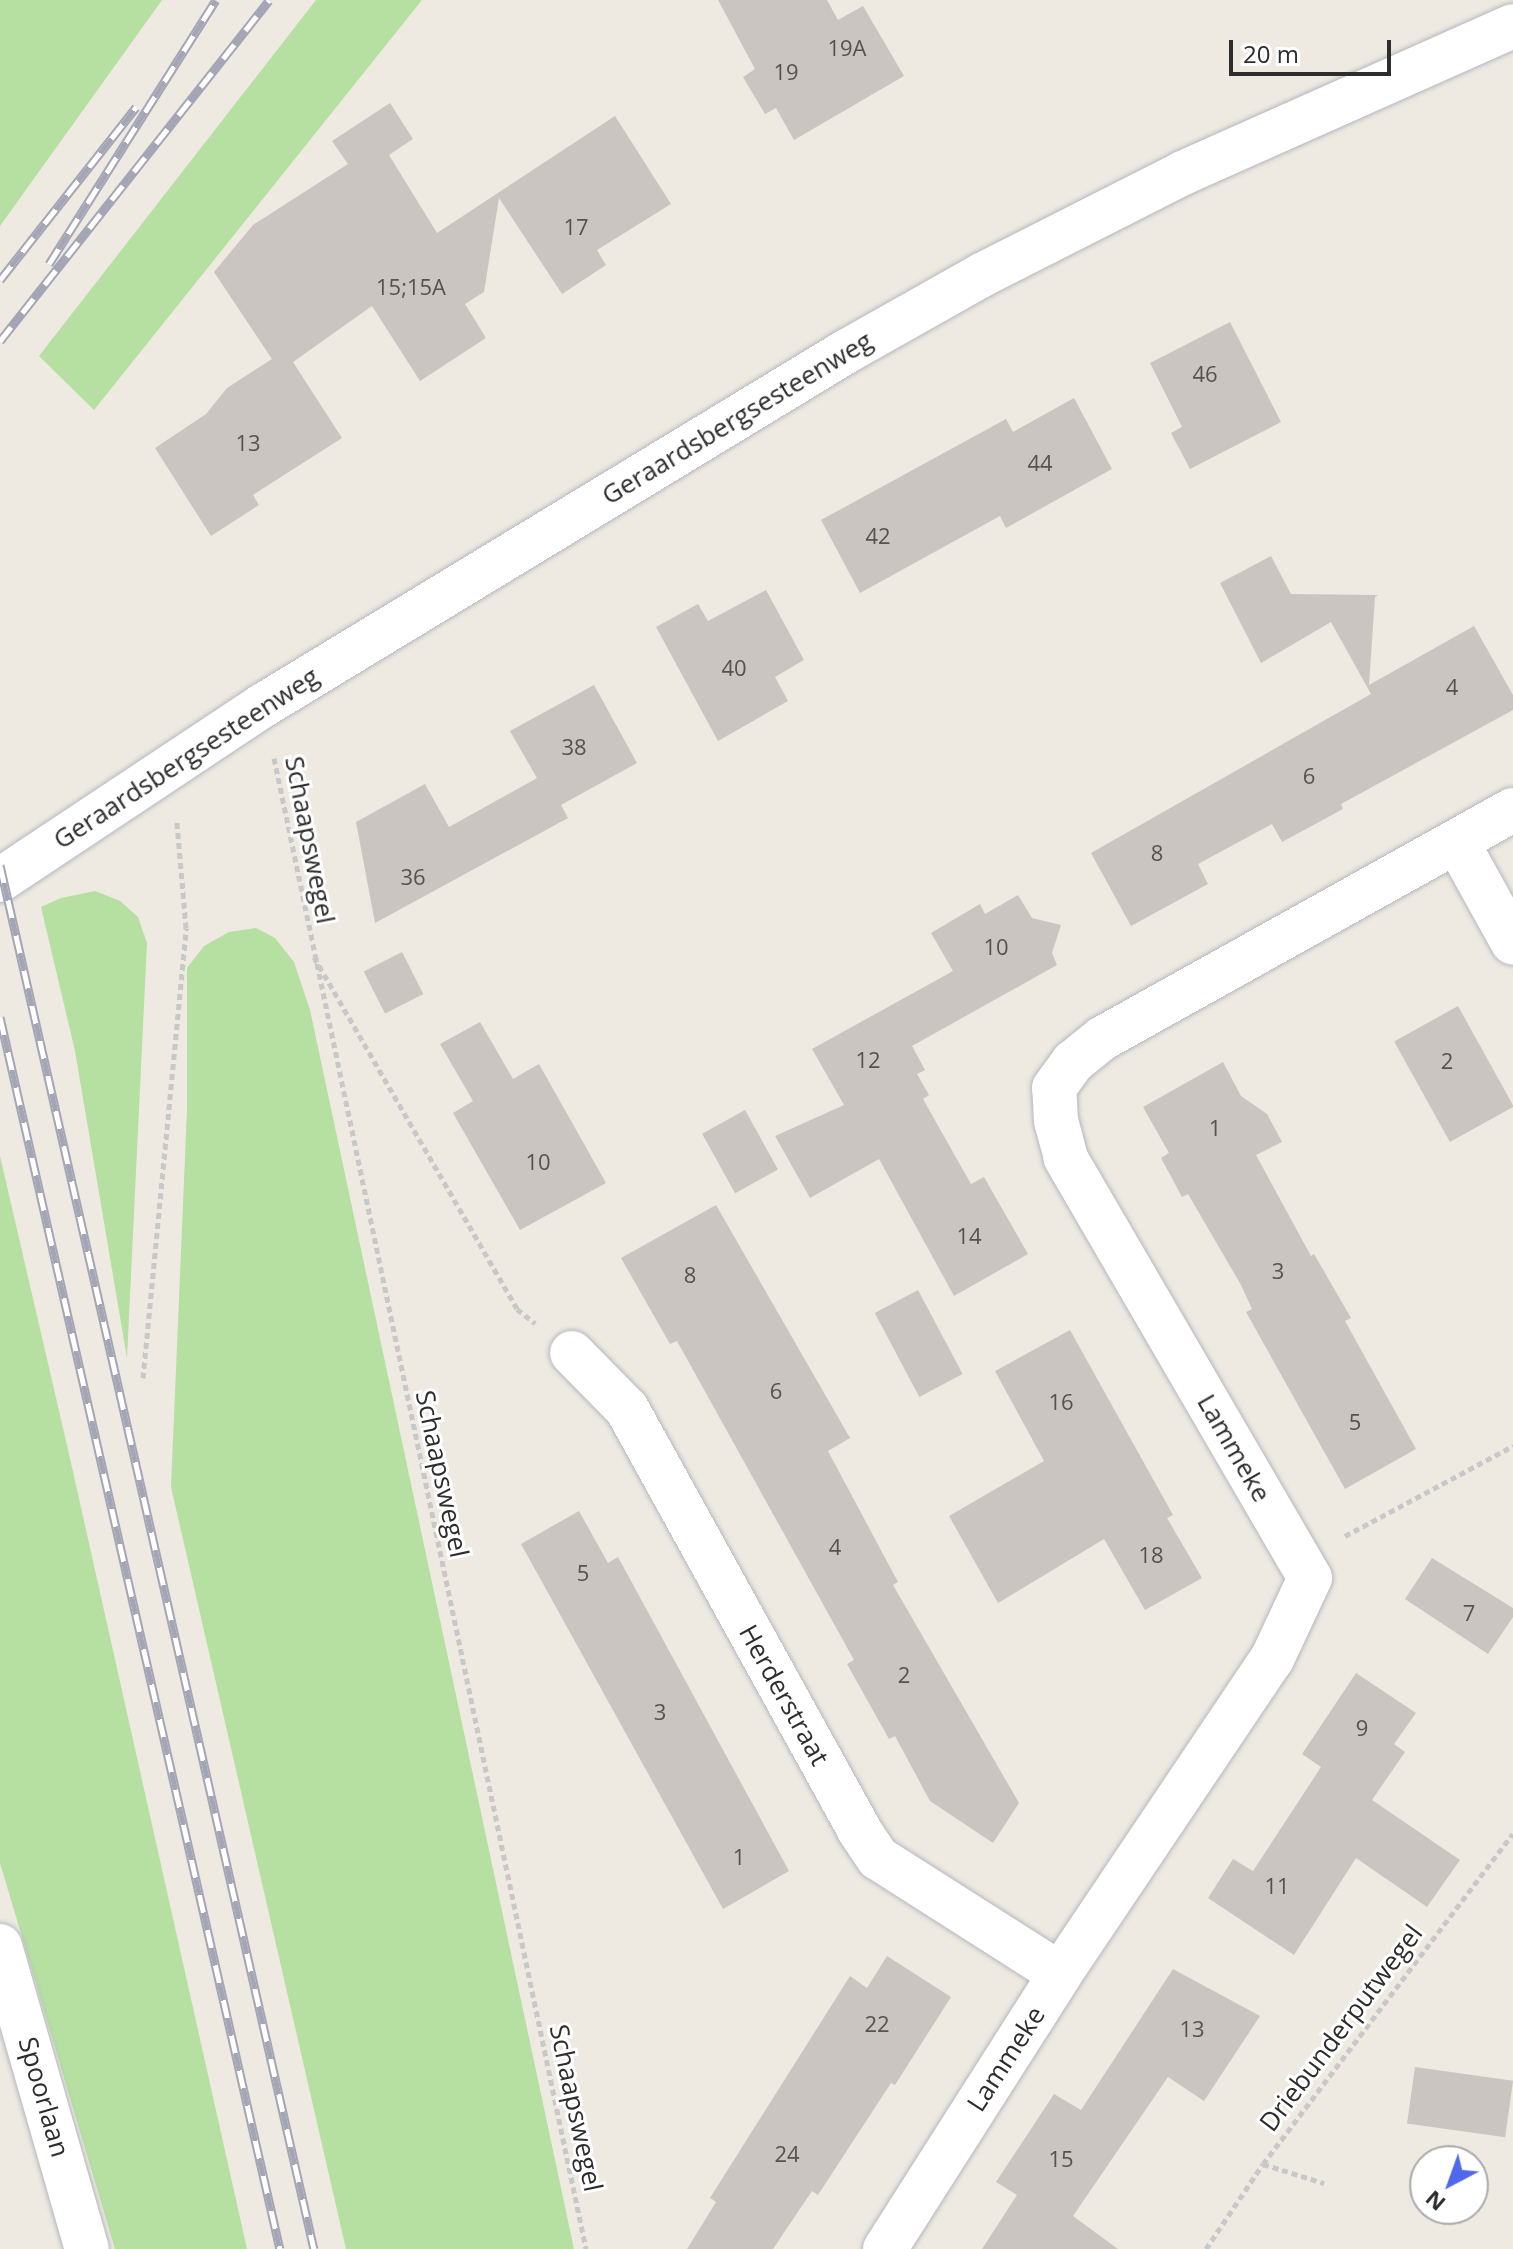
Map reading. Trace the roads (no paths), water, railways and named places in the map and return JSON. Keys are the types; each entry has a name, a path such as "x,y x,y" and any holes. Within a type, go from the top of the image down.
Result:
{"street":[{"name":"Geraardsbergsesteenweg","path":"0,880 262,706 847,351 982,275 1197,166 1513,26"},
{"name":"Lammeke","path":"885,2249 1060,1974 1272,1659 1310,1578 1066,1158 1056,1121 1054,1088 1073,1062 1103,1038 1513,810"},
{"path":"1457,842 1513,943"},
{"name":"Herderstraat","path":"572,1353 627,1409 859,1830 878,1858 1060,1974"},
{"name":"Spoorlaan","path":"0,1946 87,2249"}],"railway":[{"path":"49,264 216,0"},
{"path":"0,341 269,0"},
{"path":"0,280 136,107"},
{"path":"0,865 314,2249"},
{"path":"0,1017 280,2249"}]}
